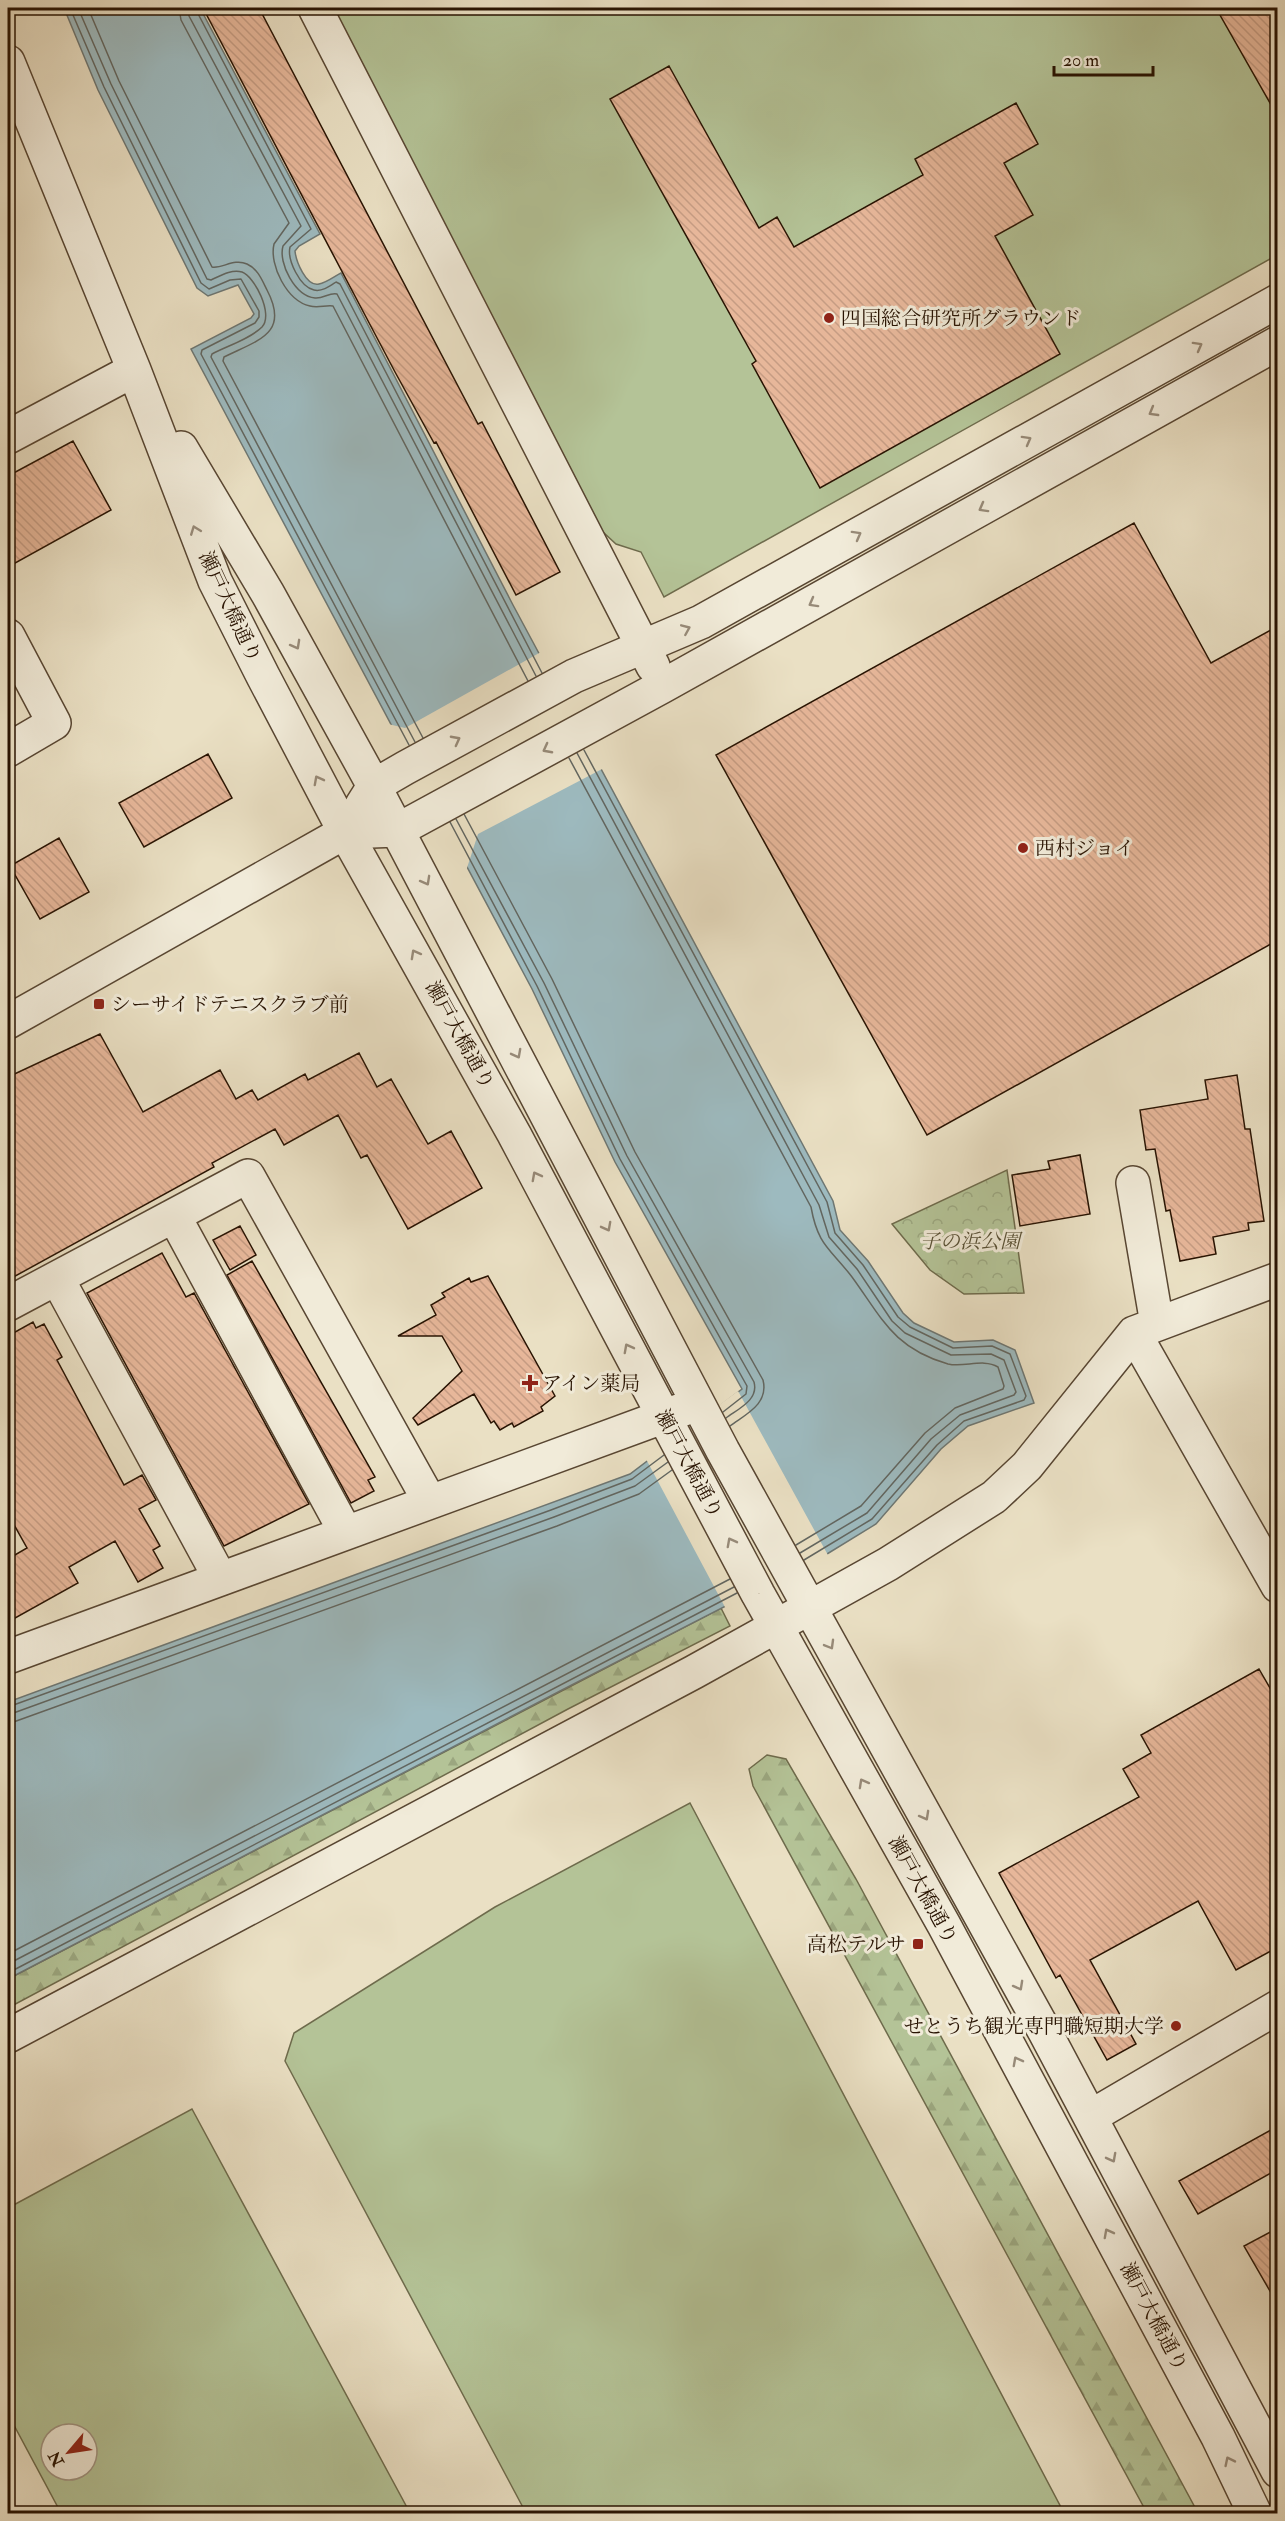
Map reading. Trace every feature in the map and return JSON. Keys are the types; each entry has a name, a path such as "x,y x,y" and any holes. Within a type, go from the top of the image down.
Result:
{"street":[{"path":"315,8 663,686"},
{"name":"瀬戸大橋通り","path":"8,62 134,370 215,581 345,832 514,1134 758,1594 944,1925 1218,2437 1255,2514"},
{"path":"345,832 374,786 405,768 574,676 701,622 1278,301"},
{"path":"8,1022 345,832 398,830 663,686 1278,343"},
{"path":"8,437 134,370"},
{"name":"瀬戸大橋通り","path":"134,370 268,594 398,830 808,1608 1090,2116 1278,2471"},
{"path":"8,636 54,723 8,750"},
{"path":"8,1304 248,1176 430,1502"},
{"path":"1133,1183 1145,1328 1278,1586"},
{"path":"174,1216 346,1533"},
{"path":"57,1278 220,1578"},
{"path":"8,2036 888,1564 994,1497 1027,1466 1145,1328 1278,1279"},
{"path":"8,1657 430,1502 669,1427 702,1408"},
{"path":"1090,2116 1278,2007"}],"green space":[{"name":"四国総合研究所グラウンド","path":"333,8 1277,8 1277,255 664,597 641,552 616,544 603,532"},
{"name":"子の浜公園","path":"1007,1170 1024,1293 964,1294 930,1270 892,1224"},
{"path":"721,1608 730,1626 568,1709 8,2008 8,1979"},
{"path":"767,1755 786,1759 856,1879 1198,2513 1147,2513 753,1786 749,1769"},
{"path":"690,1803 1064,2513 526,2513 285,2061 294,2033 495,1907"},
{"path":"192,2109 410,2513 61,2513 44,2482 99,2482 99,2422 39,2422 39,2472 8,2414 8,2208"}],"water":[{"path":"64,8 200,8 320,234 299,246 295,251 302,272 314,284 327,281 341,273 513,605 833,1201 840,1230 868,1261 903,1313 914,1323 954,1342 993,1340 1015,1350 1034,1403 968,1426 941,1449 876,1524 827,1554 8,1979 8,1702 630,1474 742,1389 615,1162 532,989 191,349 251,318 254,314 238,285 208,296 197,288 98,90"}],"pier":[{"path":"541,652 604,768 478,834 466,871 388,724 405,728"},
{"path":"738,1391 829,1557 726,1609 646,1459"}],"building":[{"path":"203,8 259,8 478,424 482,422 560,572 516,595 436,442 434,443 395,372"},
{"path":"1216,8 1278,8 1278,117"},
{"path":"669,66 759,228 777,217 794,247 923,175 915,159 1016,103 1038,144 1004,163 1033,215 995,236 1060,354 820,488 752,364 756,361 610,99"},
{"path":"73,441 111,510 8,567 8,476"},
{"name":"西村ジョイ","path":"1134,523 1211,663 1278,626 1278,940 927,1135 716,755"},
{"path":"208,754 232,798 144,847 119,803"},
{"path":"59,838 89,892 40,919 10,866"},
{"path":"100,1034 143,1112 220,1070 236,1099 252,1090 258,1100 305,1074 308,1080 359,1053 377,1087 391,1079 428,1144 451,1131 482,1188 408,1229 367,1155 361,1158 338,1115 284,1145 275,1129 212,1163 214,1167 8,1280 8,1077"},
{"path":"1237,1075 1245,1129 1250,1129 1264,1221 1248,1223 1249,1230 1213,1237 1216,1254 1180,1261 1170,1210 1166,1211 1155,1149 1146,1150 1140,1110 1208,1099 1205,1080"},
{"path":"1080,1155 1090,1214 1020,1226 1012,1175 1050,1169 1048,1161"},
{"path":"240,1226 256,1255 230,1270 213,1240"},
{"path":"162,1253 186,1297 194,1293 309,1504 224,1546 87,1293"},
{"path":"252,1261 375,1477 368,1480 374,1491 351,1503 227,1275"},
{"path":"488,1276 555,1396 541,1407 543,1411 514,1427 512,1423 500,1430 494,1421 491,1423 474,1394 418,1425 413,1418 462,1371 442,1336 398,1336 436,1315 431,1305 445,1297 442,1293 469,1278 471,1282"},
{"path":"33,1322 36,1328 44,1324 62,1357 57,1360 124,1485 142,1475 156,1500 139,1509 160,1546 153,1550 163,1568 138,1582 115,1541 69,1567 78,1583 8,1622 8,1559 27,1548 8,1514 8,1336"},
{"path":"1259,1669 1278,1702 1278,1947 1236,1970 1198,1901 1090,1960 1136,2044 1107,2060 1060,1975 1056,1978 999,1873 1139,1797 1123,1769 1151,1753 1141,1735"},
{"path":"1278,2126 1278,2169 1198,2214 1179,2181"},
{"path":"1278,2228 1278,2305 1244,2246"}],"place":[{"name":"四国総合研究所グラウンド","path":"829,318"},
{"name":"西村ジョイ","path":"1023,848"},
{"name":"シーサイドテニスクラブ前","path":"99,1004"},
{"name":"アイン薬局","path":"530,1383"},
{"name":"高松テルサ","path":"918,1944"},
{"name":"せとうち観光専門職短期大学","path":"1176,2026"}]}
